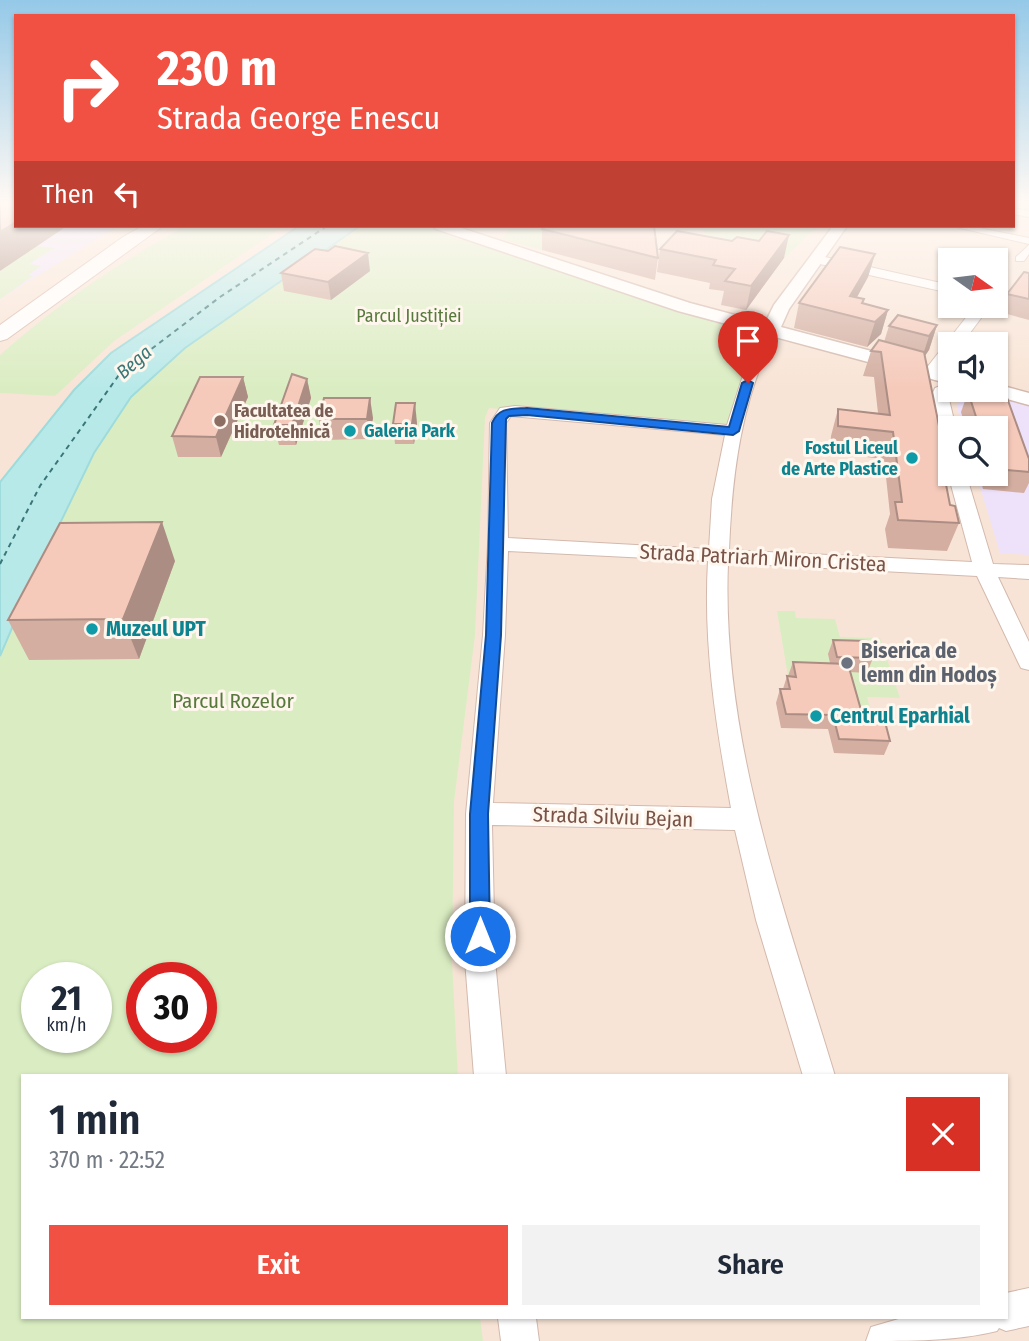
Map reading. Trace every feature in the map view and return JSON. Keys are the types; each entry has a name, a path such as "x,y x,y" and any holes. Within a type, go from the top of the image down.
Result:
{"main road":[{"path":"0,335 102,263"}],"street":[{"path":"551,263 698,312 938,375"},
{"path":"813,263 785,302 754,363 733,431 723,487 718,555 720,654 747,819 785,970 818,1074"},
{"path":"832,263 938,286"},
{"path":"698,312 751,317 772,312 785,302"},
{"path":"964,332 975,318"},
{"path":"1008,393 1029,399"},
{"path":"489,1074 480,960 479,814 494,635 498,544 498,423 506,412 527,411 733,431"},
{"path":"960,486 983,570 998,605 1029,662"},
{"name":"Strada Patriarh Miron Cristea","path":"498,544 1029,572"},
{"name":"Strada Silviu Bejan","path":"479,814 747,819"},
{"path":"1008,1312 1029,1307"},
{"path":"517,1319 520,1341"},
{"path":"905,1334 979,1319"}],"shaded area":[{"path":"0,263 938,263 938,318 1008,318 1008,263 1029,263 1029,1341 0,1341"},
{"path":"0,263 59,263 0,299"},
{"path":"1008,400 1029,405 1029,555 1000,553 980,486 1008,486 1008,416 959,416 957,406 959,402 1008,402"}],"green space":[{"path":"12,263 31,263 29,264 41,266 28,275 33,276 0,299 0,271"},
{"path":"123,263 230,263 114,341 55,396 0,393 0,355 89,285"},
{"name":"Parcul Rozelor","path":"309,263 553,263 766,330 733,431 489,408 485,418 475,635 454,802 452,962 458,1074 21,1074 21,1319 480,1319 483,1341 0,1341 0,656 33,579 94,453 131,397 185,348"},
{"path":"777,611 795,611 796,618 835,619 840,637 880,638 900,698 867,697 877,732 857,732 831,678 788,676"}],"water":[{"name":"Bega","path":"245,263 308,263 185,348 131,397 94,453 33,579 0,656 0,482 74,390 111,353"}],"building":[{"path":"296,263 355,263 328,282 281,273"},
{"path":"714,263 768,263 751,286 725,281 735,269 713,265"},
{"path":"829,263 870,263 850,296 864,299 862,303 888,310 875,322 799,303"},
{"path":"1024,272 1029,273 1029,299 1008,293"},
{"path":"898,315 937,325 929,336 889,326"},
{"path":"879,340 924,352 938,421 938,486 946,486 950,505 955,506 959,523 898,520 895,502 902,502 893,432 838,426 838,409 890,415 881,352 871,351"},
{"path":"292,374 307,379 292,425 274,425"},
{"path":"200,377 243,377 216,437 172,436"},
{"path":"324,398 370,398 367,419 319,419"},
{"path":"1008,401 1029,459 1029,472 1008,470 1008,416 976,416 971,402"},
{"path":"396,403 415,403 412,424 393,424"},
{"path":"162,522 123,619 8,620 60,523"},
{"path":"833,640 868,641 873,658 837,657"},
{"path":"793,662 848,664 863,717 884,718 890,741 839,739 833,715 786,714 780,689 790,689 787,676 796,677"}],"ferry route":[{"path":"0,564 40,486 121,372 220,297 272,263"}],"place":[{"name":"Facultatea de Hidrotehnică","path":"220,421"},
{"name":"Galeria Park","path":"350,431"},
{"name":"Fostul Liceul de Arte Plastice","path":"912,458"},
{"name":"Muzeul UPT","path":"92,629"},
{"name":"Biserica de lemn din Hodoș","path":"847,663"},
{"name":"Centrul Eparhial","path":"816,716"}],"route":[{"path":"480,936 479,814 494,635 498,544 498,423 506,412 527,411 733,431 748,383"}],"park label":[{"name":"Parcul Justiției","path":"409,316"}]}
